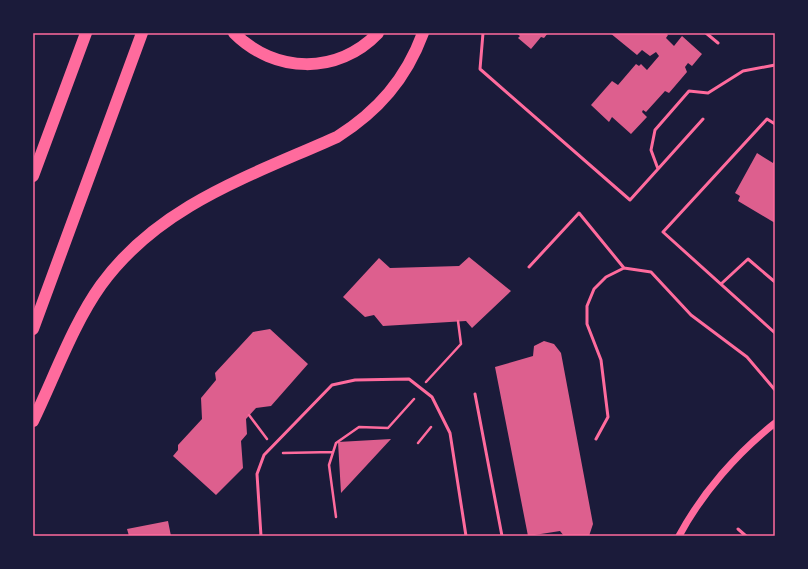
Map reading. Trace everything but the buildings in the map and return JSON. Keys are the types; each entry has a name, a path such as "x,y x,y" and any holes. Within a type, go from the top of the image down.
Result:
{"highway":[{"path":"33,176 86,33"},
{"path":"33,330 142,33"},
{"path":"234,33 257,51 273,59 309,64 332,62 346,57 371,41 378,33"},
{"path":"33,421 100,286 120,261 142,239 166,220 199,199 337,137 357,124 375,109 393,90 407,69 423,33"}],"street":[{"path":"679,536 717,480 743,451 775,423"}],"lane":[{"path":"483,33 480,69 630,200 702,119"},
{"path":"706,33 718,43"},
{"path":"658,169 651,150 655,130 688,91 708,93 743,71 775,66"},
{"path":"775,124 768,119 663,232 775,333"},
{"path":"529,267 579,213 624,268"},
{"path":"721,284 748,258 775,282"},
{"path":"596,439 608,417 601,360 587,324 587,306 594,289 606,277 624,268 651,272 691,315 747,358 775,390"},
{"path":"261,536 257,474 264,455 332,385 355,380 409,379 432,397 450,433 466,536"},
{"path":"475,394 502,536"},
{"path":"738,530 746,536"}],"path":[{"path":"426,382 461,344 458,321"},
{"path":"336,517 329,465 336,443 359,428 388,428 414,399"},
{"path":"249,415 267,439"},
{"path":"418,443 431,427"},
{"path":"283,453 333,452"}]}
